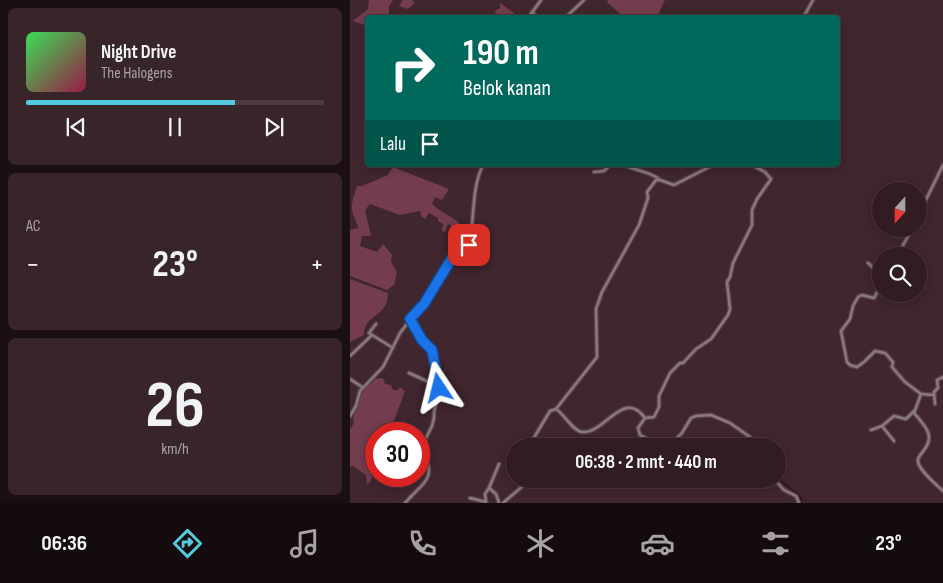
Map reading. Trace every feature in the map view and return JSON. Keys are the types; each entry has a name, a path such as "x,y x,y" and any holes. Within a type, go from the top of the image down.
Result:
{"street":[{"path":"530,15 541,0"},
{"path":"568,15 584,0"},
{"path":"805,15 813,0"},
{"path":"532,12 535,15"},
{"path":"928,196 943,165"},
{"path":"350,416 356,406 362,387 370,382 383,367 400,333 424,304 458,248 469,245 474,219 476,185 482,167"},
{"path":"594,172 603,172 608,167"},
{"path":"629,167 652,174 660,180 674,185 709,167"},
{"path":"645,438 639,433 638,428 646,418 654,417 658,408 658,396 671,372 696,348 711,339 728,315 730,309 727,282 733,262 752,225 752,210 770,179 765,172 756,167"},
{"path":"534,438 550,410 556,408 596,357 596,309 602,292 639,225 648,198 647,192 655,181 660,180"},
{"path":"868,263 872,266"},
{"path":"872,298 862,295 858,297 854,303 850,319 842,329 841,335 846,359 850,365 857,367 875,351 880,351 893,362 892,367 903,379 921,394 926,396 934,395"},
{"path":"405,503 428,476 430,466 422,446 432,426 439,391 432,350 425,343 410,320"},
{"path":"376,324 370,331 372,335 393,348"},
{"path":"350,356 372,335"},
{"path":"409,374 430,383 430,387 439,391"},
{"path":"935,404 934,391 938,387 937,380 943,376"},
{"path":"350,379 362,387"},
{"path":"871,430 882,426 894,416 906,419 914,411 921,394"},
{"path":"556,408 578,431 584,432 595,429 622,408 632,409 646,418"},
{"path":"914,411 928,430 930,436 927,447 918,458 918,463 943,491"},
{"path":"677,438 692,417 712,415 722,418 750,438"},
{"path":"882,426 894,441"},
{"path":"470,498 486,502 485,494 499,464"},
{"path":"489,488 495,492 499,503"},
{"path":"504,503 521,488"},
{"path":"782,488 796,496 798,503"}],"shaded area":[{"path":"369,0 393,0 389,6 389,15 365,15 365,25 353,21 368,9"},
{"path":"403,0 412,0 415,3 408,9 399,6"},
{"path":"608,0 665,0 658,15 622,15 607,2"},
{"path":"500,3 514,13 512,15 495,15 495,11 500,8"},
{"path":"393,167 449,189 442,200 435,197 432,204 459,223 458,226 463,231 461,232 448,224 445,232 442,231 443,224 438,221 438,218 429,213 425,219 421,216 420,211 400,215 370,204 365,210 371,236 362,236 360,246 377,252 383,244 392,255 391,262 397,272 394,285 387,290 350,276 350,230 359,228 352,208 357,186 362,186 388,175"},
{"path":"350,279 388,293 384,307 368,323 364,335 350,342"},
{"path":"383,378 385,384 391,385 393,390 398,390 400,387 405,391 393,422 365,422 365,474 353,466 350,467 350,428 354,423 353,420 361,390 372,383 374,379"}],"waterway":[{"path":"786,485 798,494 802,503"}],"route":[{"path":"439,388 432,350 422,340 410,319 424,304 458,248 469,245"}]}
